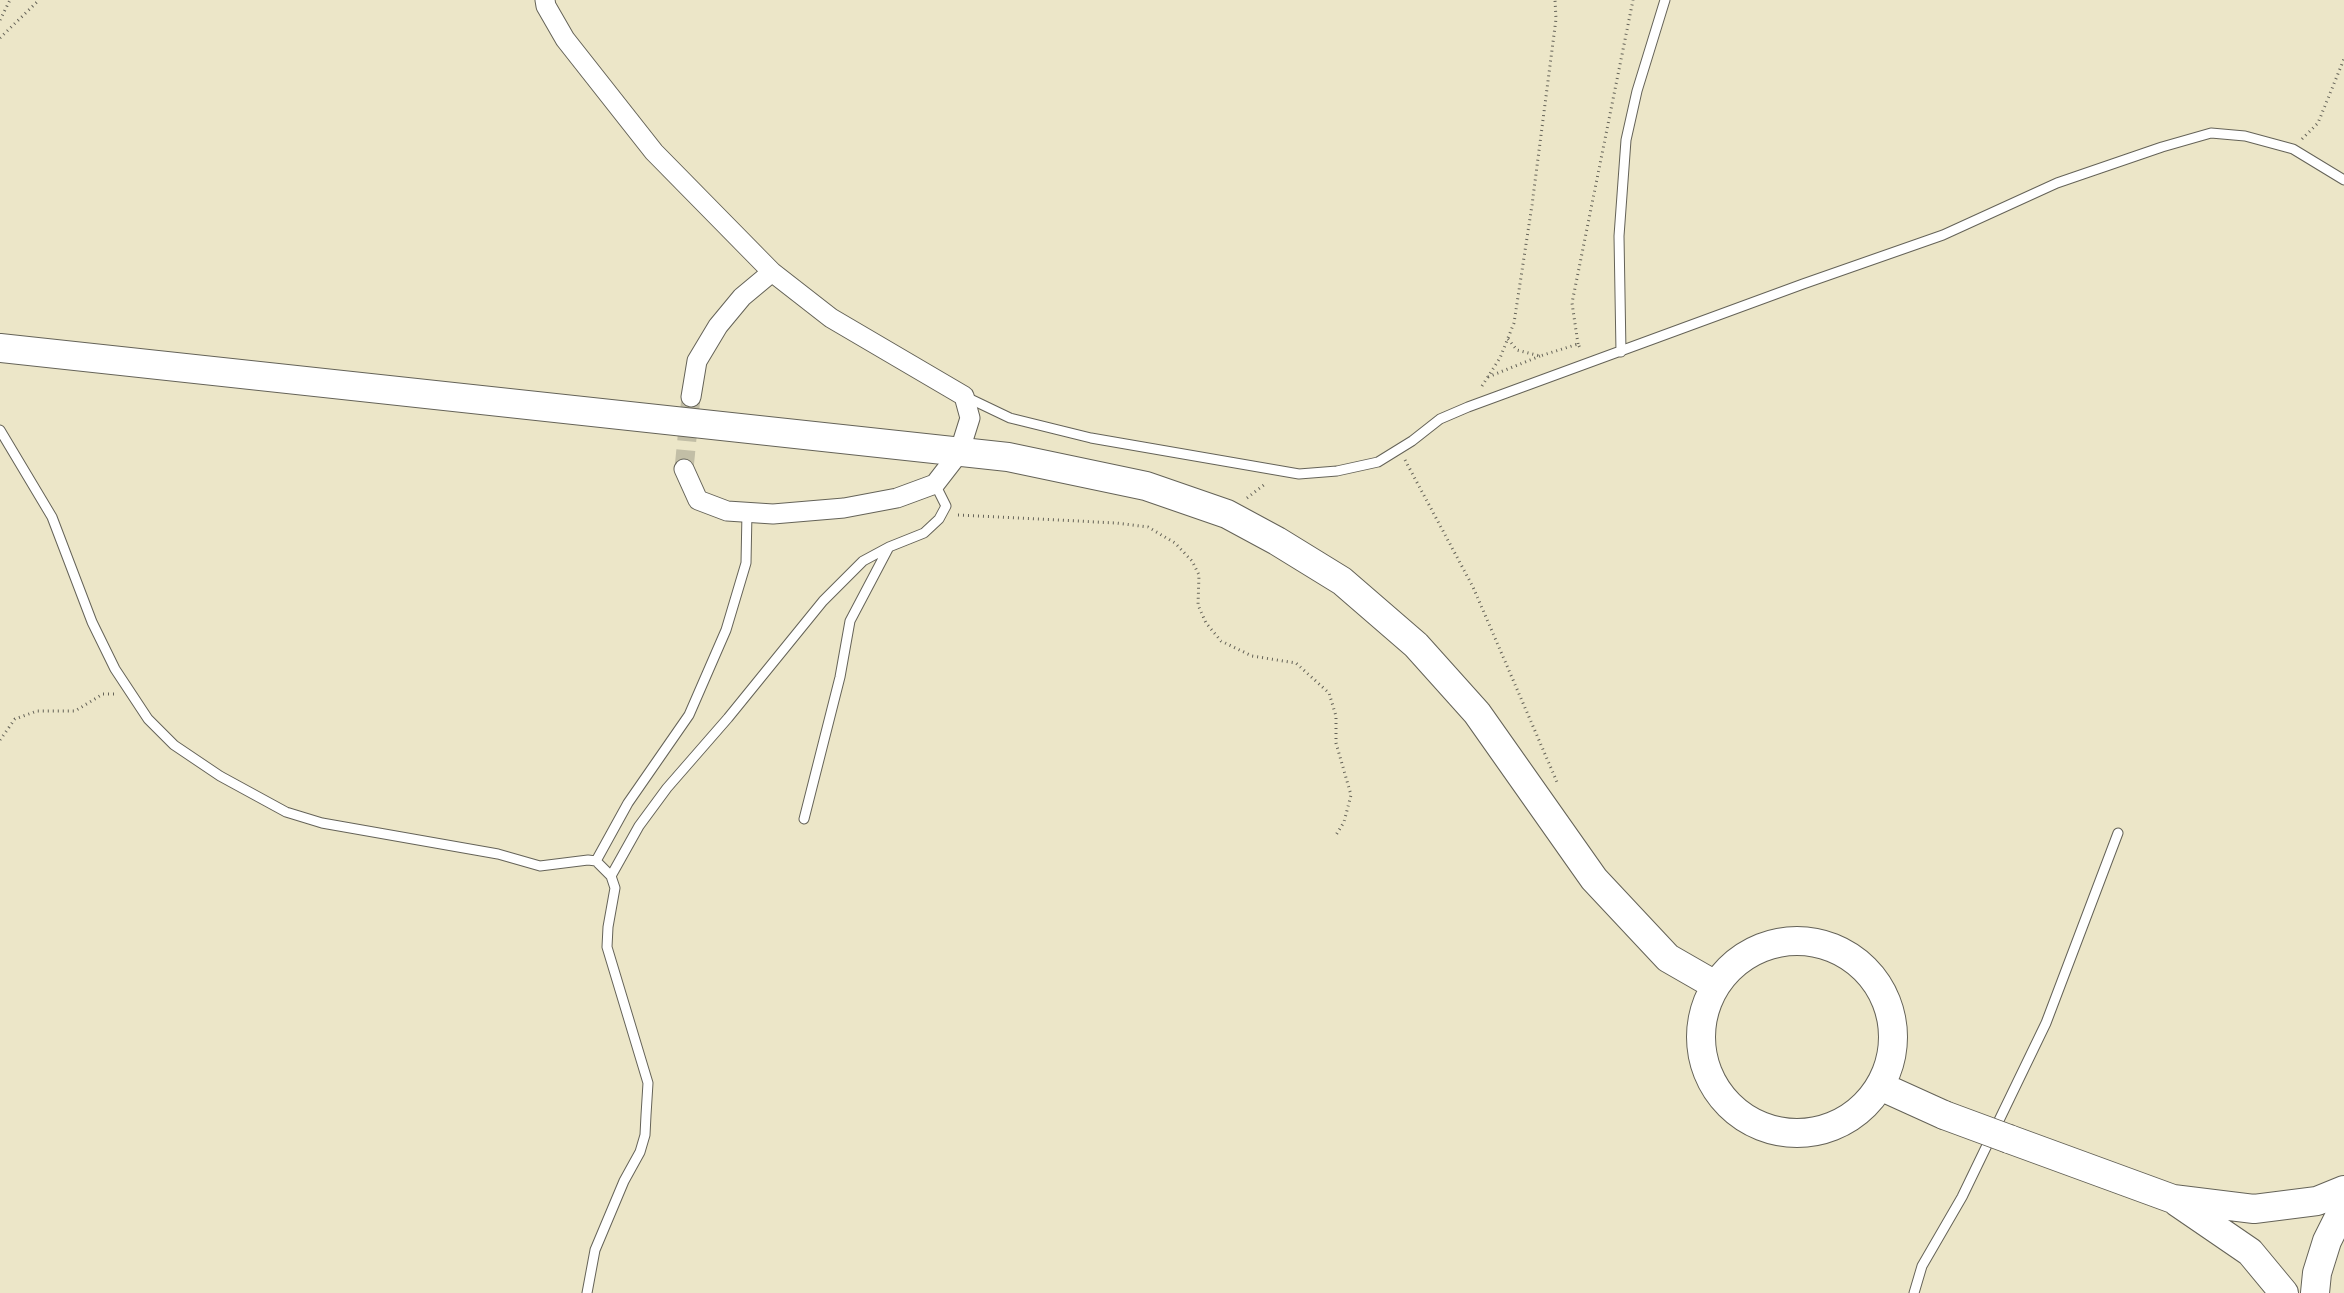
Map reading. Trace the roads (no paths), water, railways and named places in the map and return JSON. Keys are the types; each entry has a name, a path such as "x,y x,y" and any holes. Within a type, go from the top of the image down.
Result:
{"highway":[{"path":"0,348 1008,457 1146,486 1227,514 1278,540 1342,581 1416,645 1477,713 1594,879 1668,958 1715,985"},
{"path":"1797,939 1828,945 1857,960 1879,984 1892,1014 1894,1047 1885,1078 1867,1104 1842,1123 1812,1133 1780,1132 1750,1122 1726,1102 1708,1076 1700,1045 1702,1014 1715,985 1736,960 1765,945 1797,939"},
{"path":"1880,1086 1944,1115 2173,1199 2254,1209 2317,1201 2344,1190"},
{"path":"2173,1199 2250,1252 2284,1293"},
{"path":"2315,1293 2317,1273 2326,1241 2344,1207"}],"street":[{"path":"545,0 546,6 565,39 654,152 772,272 832,318 964,396 970,418 959,453 934,484 897,498 844,508 773,514 727,511 698,500 684,469"},
{"path":"692,397 696,361 718,326 742,297 772,272"}],"lane":[{"path":"1621,352 1619,236 1626,140 1637,91 1665,0"},
{"path":"964,396 1010,418 1091,438 1299,474 1337,471 1378,462 1440,419 1468,407 1942,235 2058,183 2211,133 2245,136 2293,148 2344,180"},
{"path":"0,430 52,517 92,622 115,669 148,719 174,745 220,776 286,812 322,823 498,854 540,866 588,860 596,861 611,876 615,888 608,927 607,947 648,1083 646,1122 645,1136 640,1152 624,1181 595,1250 587,1293"},
{"path":"611,876 639,826 667,788 728,718 823,601 863,561 924,533 939,519 946,506 934,484"},
{"path":"596,861 628,803 690,715 723,639 746,563 747,512"},
{"path":"804,819 840,677 850,620 890,547"},
{"path":"1914,1293 1922,1266 1962,1197 2046,1023 2118,833"}],"tunnel":[{"path":"684,469 691,397"}]}
